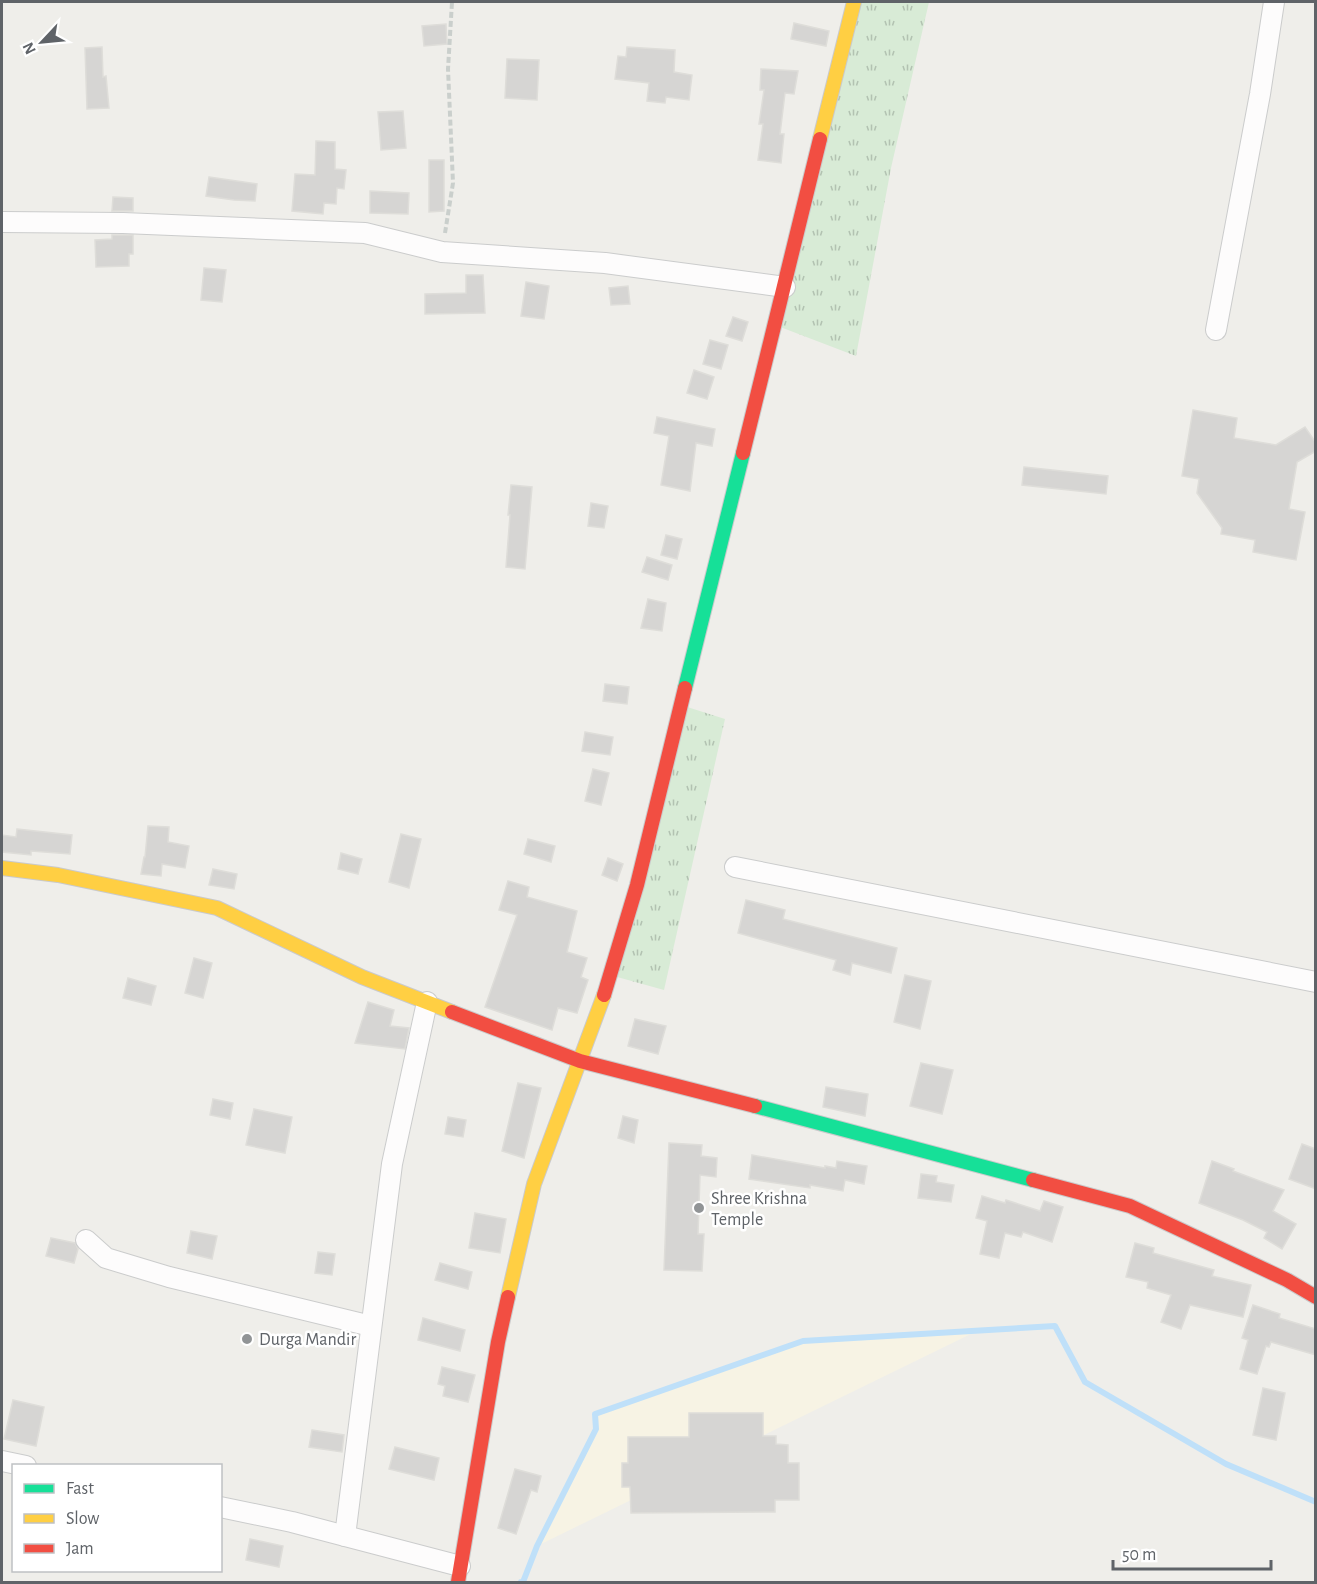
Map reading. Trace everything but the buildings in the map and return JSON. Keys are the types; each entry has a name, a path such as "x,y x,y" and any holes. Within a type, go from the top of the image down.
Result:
{"main road":[{"path":"459,1574 498,1342 534,1184 601,1006 637,885 854,2"},
{"path":"2,868 58,875 218,908 362,977 580,1061 1130,1206 1287,1280 1316,1297"}],"street":[{"path":"1216,330 1260,94 1274,2"},
{"path":"2,222 123,223 365,233 442,252 605,263 785,287"},
{"path":"735,867 1316,982"},
{"path":"345,1536 392,1164 427,1002"},
{"path":"86,1240 106,1258 159,1274 371,1326"},
{"path":"222,1507 345,1536 459,1574"}],"path":[{"path":"442,252 453,183 448,69 452,2"}],"shaded area":[{"path":"979,1330 537,1546 595,1429 595,1414 803,1341"}],"green space":[{"path":"854,2 929,2 891,168 856,356 775,325"},
{"path":"681,705 725,719 664,990 610,975"}],"waterway":[{"path":"521,1582 596,1429 595,1414 803,1341 1055,1326 1085,1382 1226,1464 1316,1502"}],"traffic: fast":[{"path":"685,688 743,453"},
{"path":"755,1106 1033,1180"}],"traffic: slow":[{"path":"820,139 854,2"},
{"path":"2,868 58,875 217,908 362,977 452,1012"},
{"path":"508,1297 534,1184 604,995"}],"traffic: jam":[{"path":"743,453 820,139"},
{"path":"604,995 637,885 685,688"},
{"path":"452,1012 580,1061 755,1106"},
{"path":"1033,1180 1130,1206 1287,1280 1316,1297"},
{"path":"458,1582 498,1342 508,1297"}],"place":[{"name":"Shree Krishna Temple","path":"699,1208"},
{"name":"Durga Mandir","path":"247,1339"}]}
